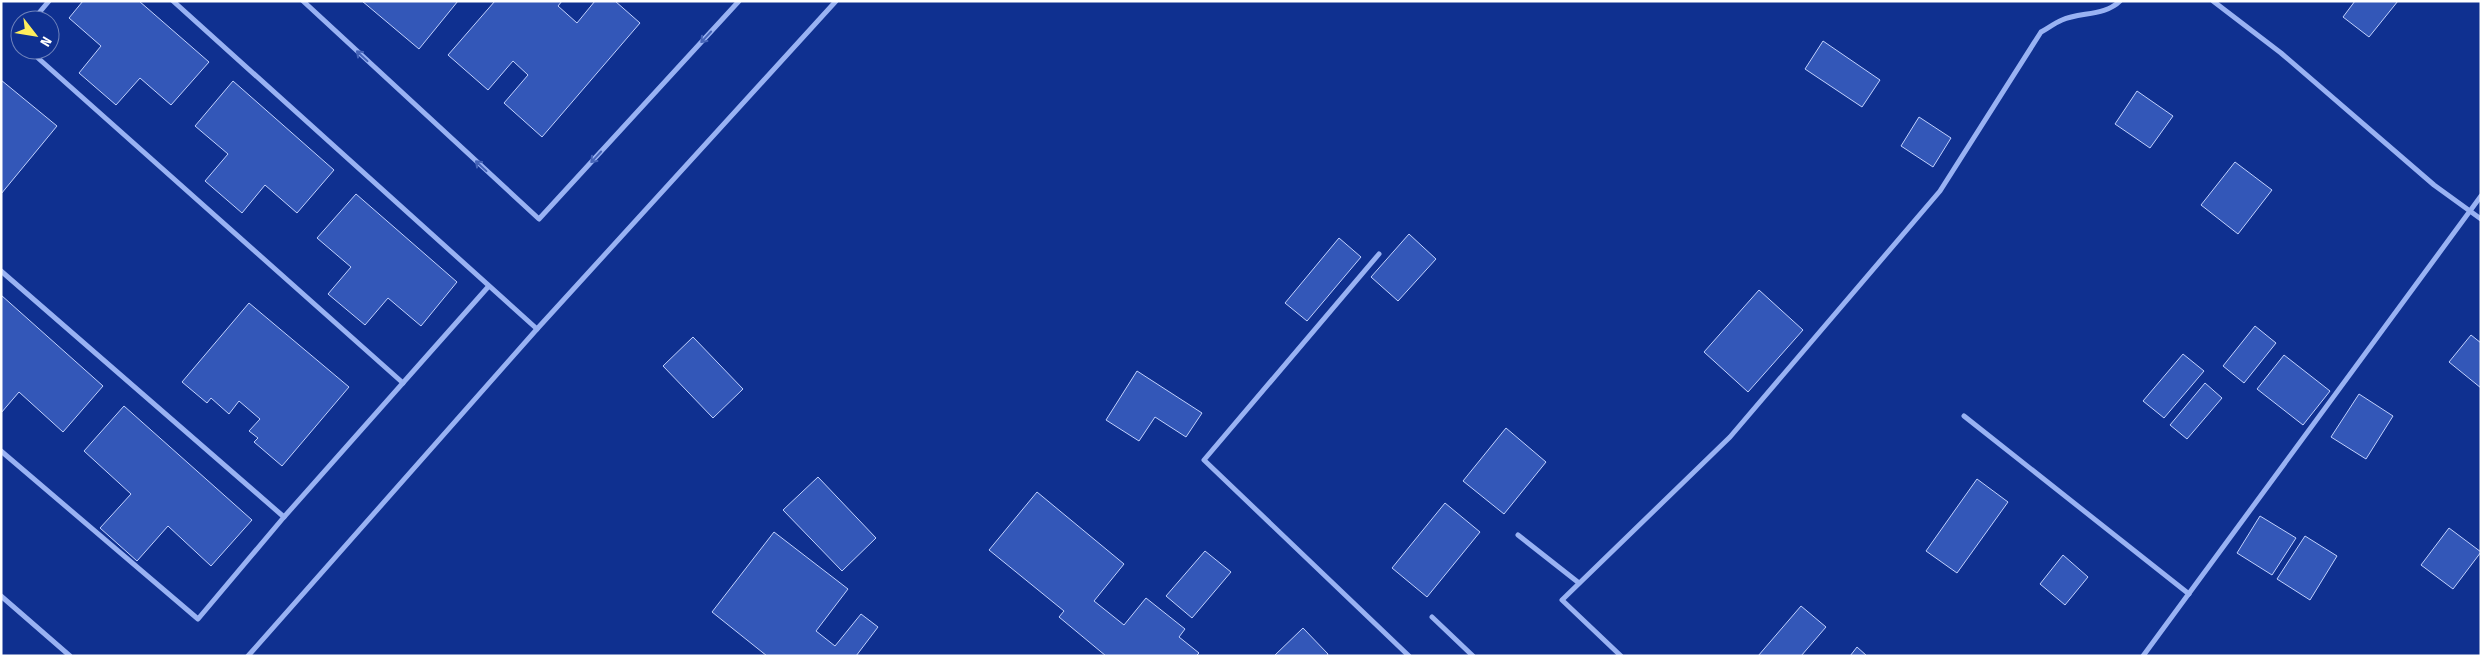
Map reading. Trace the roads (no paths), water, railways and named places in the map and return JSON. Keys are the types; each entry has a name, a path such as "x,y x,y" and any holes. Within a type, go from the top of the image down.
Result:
{"street":[{"path":"173,1 488,287 537,329"},
{"path":"303,1 539,219 739,1"},
{"path":"248,656 537,329 836,1"},
{"path":"1621,656 1562,600 1730,437 1940,191 2041,32 2062,20 2094,13 2114,6 2120,1"},
{"path":"2213,1 2281,53 2434,186 2481,219"},
{"path":"40,60 404,383"},
{"path":"2143,656 2481,196"},
{"path":"1379,254 1204,460 1408,656"},
{"path":"1,271 284,517"},
{"path":"1,451 198,619 284,517 488,287"},
{"path":"1964,416 2189,594"},
{"path":"1518,535 1579,583"},
{"path":"1,596 70,656"},
{"path":"1432,617 1473,656"}]}
